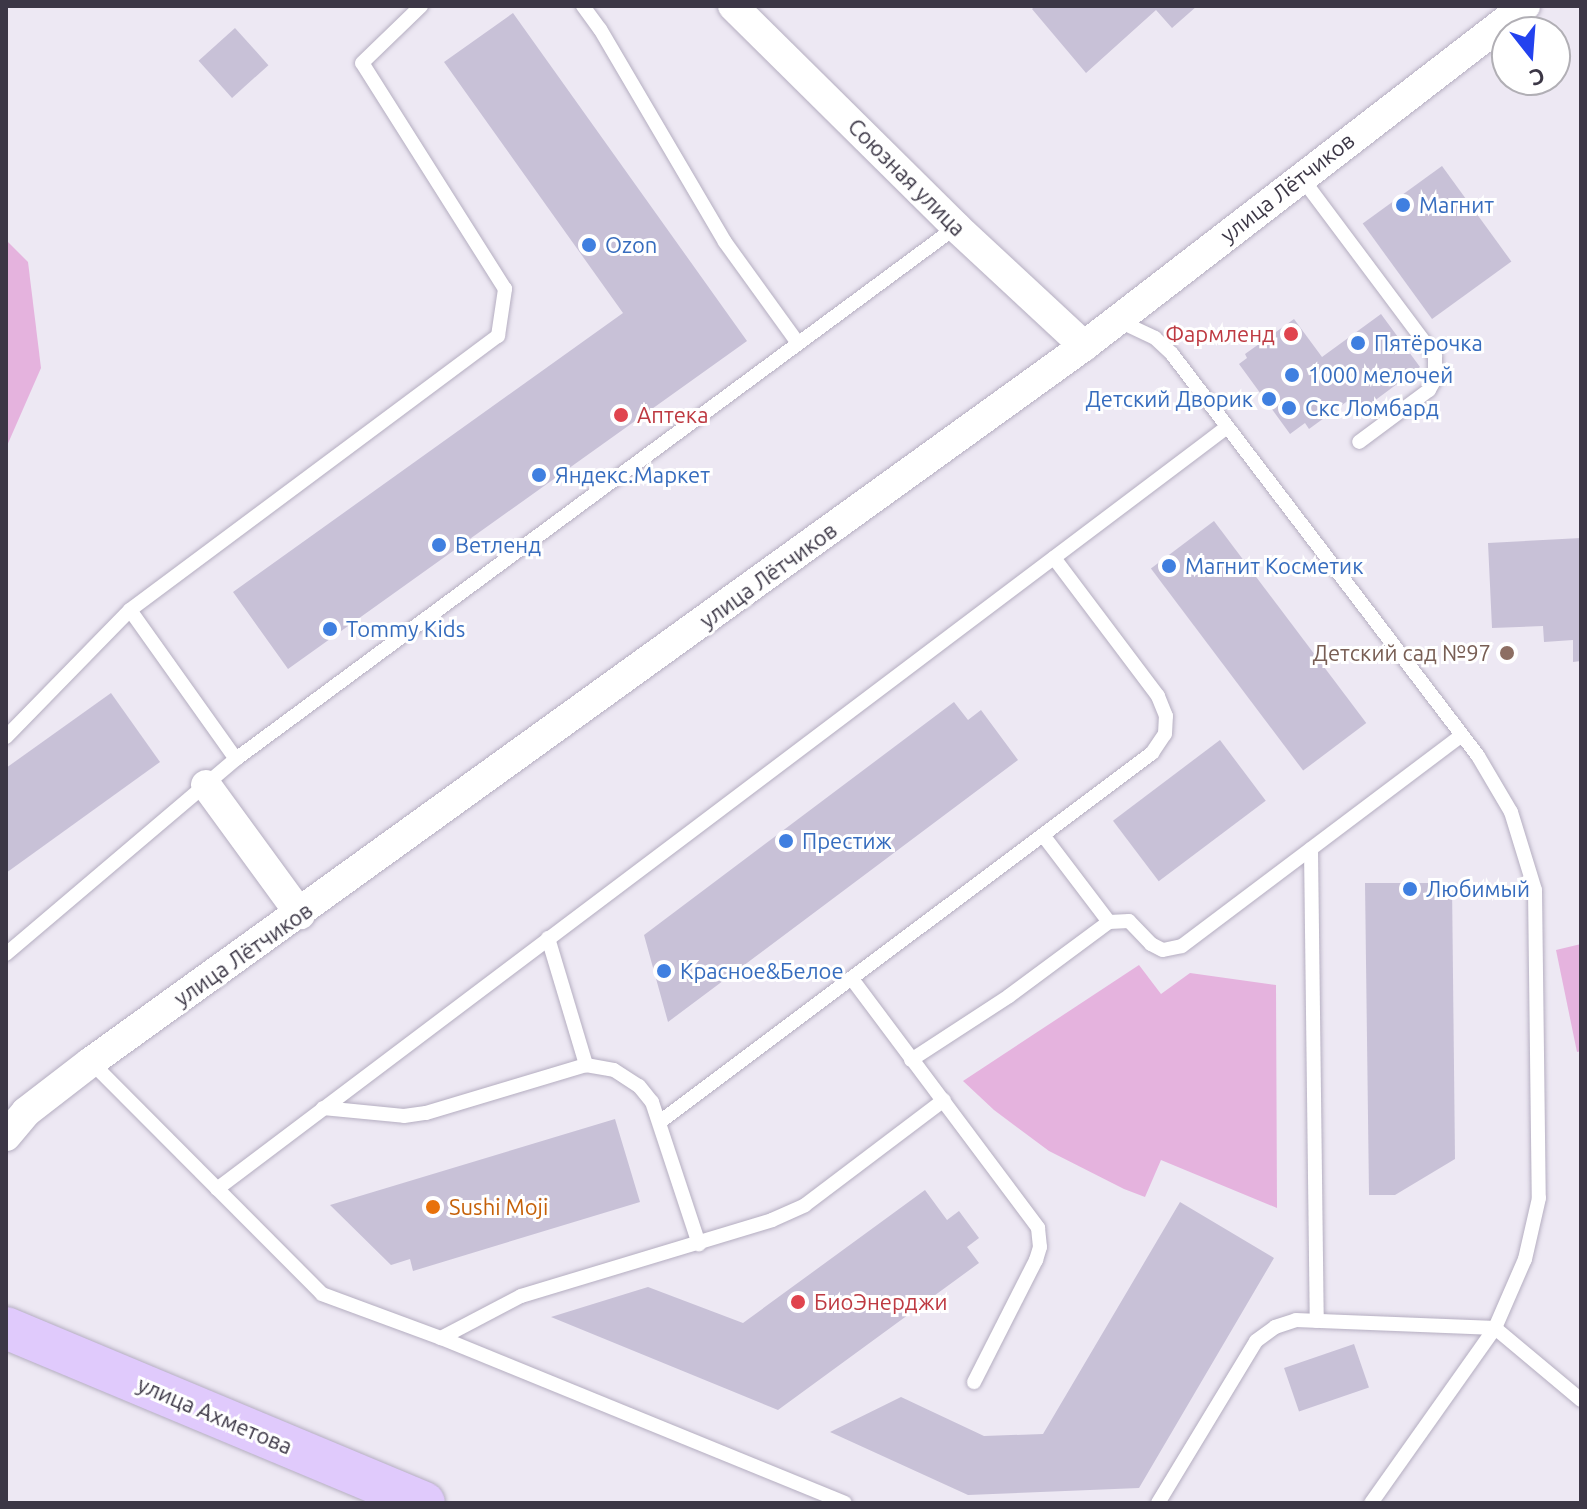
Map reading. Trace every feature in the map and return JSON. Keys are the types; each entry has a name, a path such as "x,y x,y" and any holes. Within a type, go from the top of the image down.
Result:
{"main road":[{"name":"улица Ахметова","path":"6,1328 424,1503"}],"street":[{"name":"Союзная улица","path":"733,6 956,227 1084,346"},
{"name":"улица Лётчиков","path":"6,1136 26,1112 91,1062 1084,346 1525,6"},
{"path":"206,785 300,914"}],"lane":[{"path":"6,737 130,610 498,336 505,289 362,63 421,6"},
{"path":"583,6 600,29 725,242 797,342"},
{"path":"1301,177 1435,356 1437,369 1429,390 1359,442"},
{"path":"6,954 236,759 956,227"},
{"path":"1117,320 1163,344 1461,736 1511,812 1535,890 1539,1198 1525,1259 1495,1328 1371,1503"},
{"path":"217,1189 1227,427"},
{"path":"661,1121 1152,753 1165,734 1166,716 1158,696 1054,558"},
{"path":"130,610 236,759"},
{"path":"911,1060 1009,996 1109,922 1129,921 1151,944 1173,950 1461,736"},
{"path":"1043,835 1109,922"},
{"path":"1311,849 1317,1321"},
{"path":"548,938 586,1065"},
{"path":"852,979 1038,1228 1040,1247 1036,1260 974,1382"},
{"path":"91,1062 322,1294 441,1338 845,1503"},
{"path":"323,1108 388,1116 426,1113 586,1065 614,1070 639,1086 661,1121 699,1244"},
{"path":"441,1338 521,1296 699,1244 772,1220 805,1205 944,1100"},
{"path":"1158,1503 1256,1341 1275,1327 1296,1320 1495,1328 1581,1400"}],"shaded area":[{"path":"6,240 28,262 41,368 6,448"},
{"path":"1581,944 1581,1051 1577,1052 1556,950"},
{"path":"1139,965 1161,994 1190,973 1276,985 1277,1208 1161,1160 1145,1197 1124,1189 1049,1151 994,1110 963,1081"}],"building":[{"path":"1035,6 1197,6 1172,28 1156,10 1086,73 1032,9"},
{"path":"513,13 747,341 288,669 233,592 623,313 444,62"},
{"path":"235,28 268,65 232,98 199,61"},
{"path":"1442,166 1511,261 1432,319 1363,224"},
{"path":"1381,314 1420,367 1362,410 1353,397 1309,429 1305,423 1290,434 1239,364 1247,358 1245,354 1294,319 1322,357"},
{"path":"1214,521 1366,723 1303,771 1151,569"},
{"path":"1581,538 1581,661 1573,662 1573,640 1544,642 1543,626 1492,628 1488,543"},
{"path":"111,693 160,762 6,873 6,768"},
{"path":"954,702 968,720 981,710 1018,760 668,1022 644,935"},
{"path":"1220,740 1266,801 1159,881 1113,821"},
{"path":"1365,883 1452,883 1455,1159 1395,1195 1369,1195"},
{"path":"615,1119 640,1202 413,1271 410,1259 391,1265 330,1205"},
{"path":"925,1190 947,1220 959,1211 979,1238 967,1247 979,1263 778,1410 551,1317 648,1287 743,1323"},
{"path":"1180,1202 1274,1258 1139,1488 968,1495 830,1432 901,1397 984,1436 1043,1434"},
{"path":"1354,1344 1369,1387 1299,1412 1284,1368"}],"place":[{"name":"Магнит","path":"1403,205"},
{"name":"Ozon","path":"589,245"},
{"name":"Фармленд","path":"1291,334"},
{"name":"Пятёрочка","path":"1358,343"},
{"name":"1000 мелочей","path":"1292,375"},
{"name":"Детский Дворик","path":"1269,399"},
{"name":"Скс Ломбард","path":"1289,408"},
{"name":"Аптека","path":"621,415"},
{"name":"Яндекс.Маркет","path":"539,475"},
{"name":"Ветленд","path":"439,545"},
{"name":"Магнит Косметик","path":"1169,566"},
{"name":"Tommy Kids","path":"330,629"},
{"name":"Детский сад №97","path":"1507,653"},
{"name":"Престиж","path":"786,841"},
{"name":"Любимый","path":"1410,889"},
{"name":"Красное&Белое","path":"664,971"},
{"name":"Sushi Moji","path":"433,1207"},
{"name":"БиоЭнерджи","path":"798,1302"}]}
